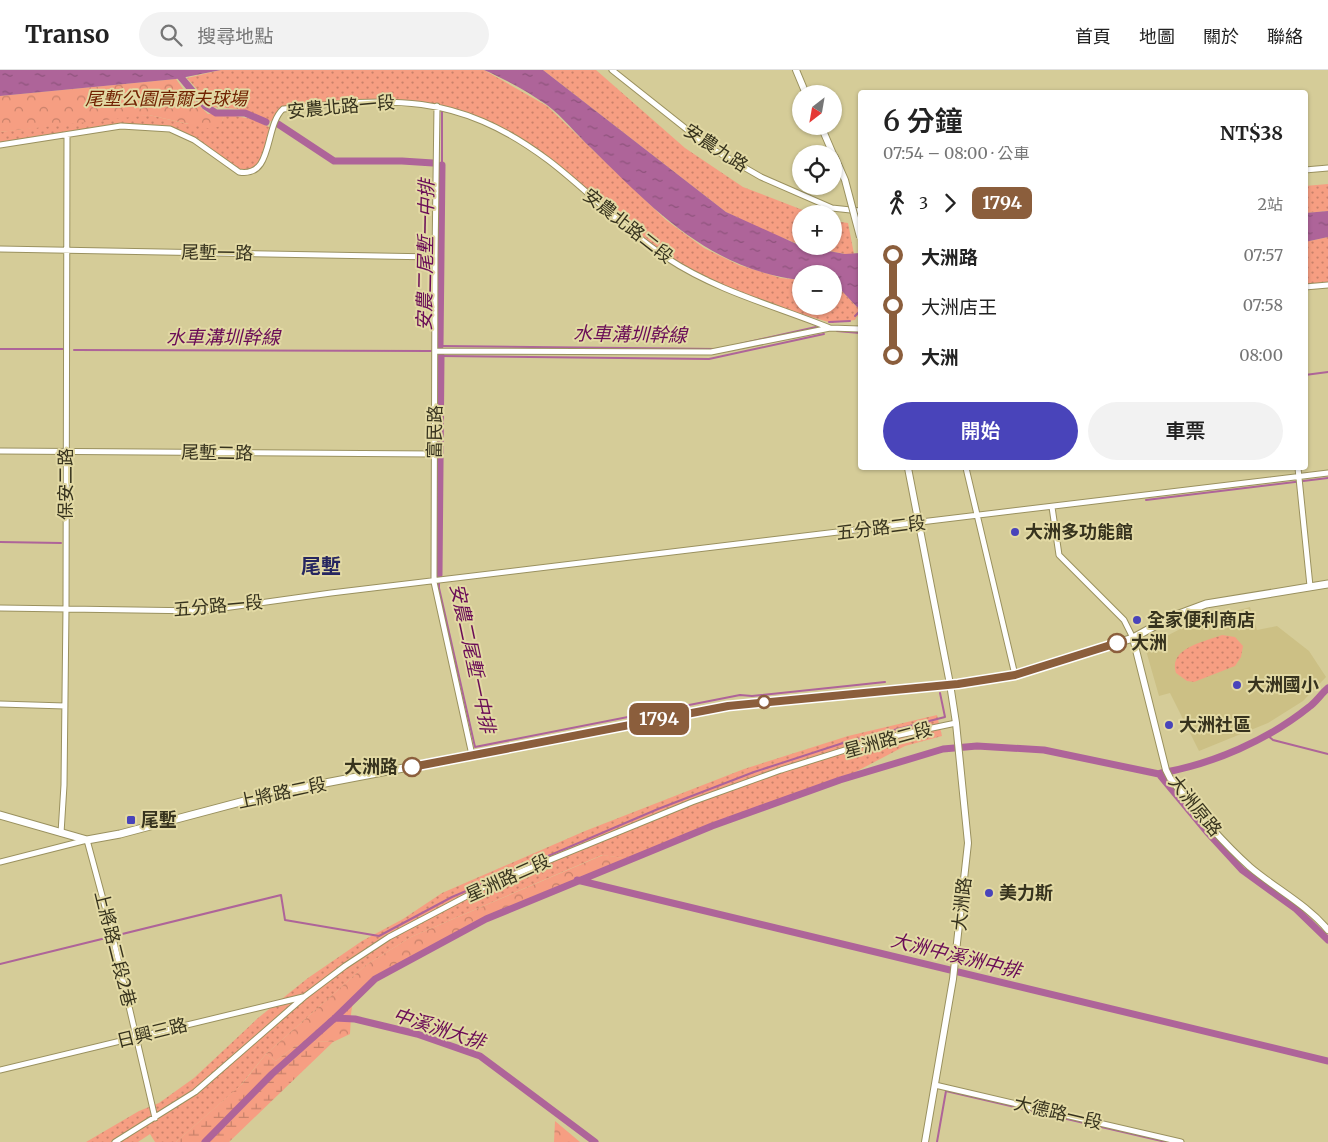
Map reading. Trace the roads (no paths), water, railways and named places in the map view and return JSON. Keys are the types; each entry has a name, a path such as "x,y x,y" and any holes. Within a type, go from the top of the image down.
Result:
{"main road":[{"name":"上將路二段","path":"87,840 120,834 278,792 728,706 950,684 1015,675 1133,638 1171,617 1206,604 1328,584"},
{"path":"0,815 87,840"}],"street":[{"name":"安農九路","path":"612,70 709,147 761,177 832,208 858,211"},
{"path":"796,71 802,85"},
{"name":"安農北路一段","path":"0,146 120,126 170,129 194,140 239,172 248,173 259,168 266,155 276,115 283,109 370,101 401,101 437,106"},
{"name":"富民路","path":"437,106 434,582 472,755"},
{"name":"安農北路二段","path":"437,106 484,120 547,160 631,231 668,258 743,297 830,328"},
{"name":"保安二路","path":"61,833 66,608 67,135"},
{"path":"1308,170 1328,168"},
{"path":"842,173 858,229"},
{"name":"尾塹一路","path":"0,249 435,256"},
{"path":"1308,287 1328,285"},
{"path":"436,351 711,352 830,328 858,328"},
{"name":"尾塹二路","path":"0,452 434,454"},
{"path":"908,470 956,723"},
{"path":"966,470 1015,675"},
{"path":"1298,470 1310,586"},
{"name":"五分路二段","path":"434,582 1328,473"},
{"path":"1052,507 1059,555 1124,620 1133,638"},
{"name":"五分路一段","path":"0,608 202,611 434,582"},
{"name":"大洲原路","path":"1133,638 1166,770 1170,778 1219,837 1251,867 1312,914 1328,930"},
{"path":"0,704 65,706"},
{"name":"大洲路","path":"925,1142 954,979 968,843 956,723"},
{"name":"星洲路二段","path":"115,1142 195,1092 304,997 389,936 486,886 692,802 781,770 880,739 956,723"},
{"path":"0,862 87,840"},
{"name":"上將路二段2巷","path":"87,840 111,929 155,1118"},
{"name":"日興三路","path":"0,1070 304,997"},
{"name":"大德路一段","path":"934,1085 1180,1142"}],"water":[{"path":"0,70 221,70 176,79 0,96"},
{"path":"484,70 543,70 726,212 792,242 792,255 858,253 858,307 842,291 842,265 792,265 792,278 768,274 739,264 711,250 685,233 637,193 559,115 547,105 516,86"},
{"path":"1328,211 1328,237 1308,241 1308,213"}],"waterway":[{"name":"安農二尾塹一中排","path":"169,70 179,75 205,106 216,113 245,113 266,122"},
{"path":"442,112 442,165"},
{"name":"安農二尾塹一中排","path":"278,124 334,161 433,163"},
{"name":"安農二尾塹一中排","path":"440,346 442,165"},
{"name":"水車溝圳幹線","path":"855,316 858,313"},
{"name":"水車溝圳幹線","path":"829,322 850,321"},
{"name":"水車溝圳幹線","path":"740,344 816,327"},
{"path":"837,331 858,333"},
{"path":"441,356 709,359 824,334"},
{"name":"水車溝圳幹線","path":"441,346 716,349"},
{"path":"0,349 64,349"},
{"name":"水車溝圳幹線","path":"74,350 431,351"},
{"path":"439,575 441,356"},
{"path":"1308,375 1328,372"},
{"path":"1146,500 1328,478"},
{"path":"0,542 61,543"},
{"path":"439,575 439,588 475,747 740,695 752,696 885,682"},
{"path":"1161,773 1200,764 1258,740 1312,705 1328,688"},
{"path":"0,964 281,895 285,920 379,936 452,897 658,809 754,772 843,743 945,717 940,693"},
{"path":"1267,735 1273,740 1328,754"},
{"path":"205,1142 272,1074 335,1018 375,979 486,919 712,826 840,780 943,749 977,746 1044,750 1159,774 1208,833 1242,870 1296,909 1328,940"},
{"name":"大洲中溪洲中排","path":"577,880 1328,1061"},
{"name":"中溪洲大排","path":"335,1018 355,1019 417,1034 480,1056 595,1142"},
{"path":"937,1142 946,1091 1166,1142"}],"place":[{"name":"大洲多功能館","path":"1015,532"},
{"name":"全家便利商店","path":"1137,620"},
{"name":"大洲","path":"1117,643"},
{"name":"大洲國小","path":"1237,685"},
{"name":"大洲社區","path":"1169,725"},
{"name":"大洲路","path":"412,767"},
{"name":"尾塹","path":"131,820"},
{"name":"美力斯","path":"989,893"}],"district":[{"name":"尾塹","path":"321,566"}],"park label":[{"name":"尾塹公園高爾夫球場","path":"166,99"}]}
